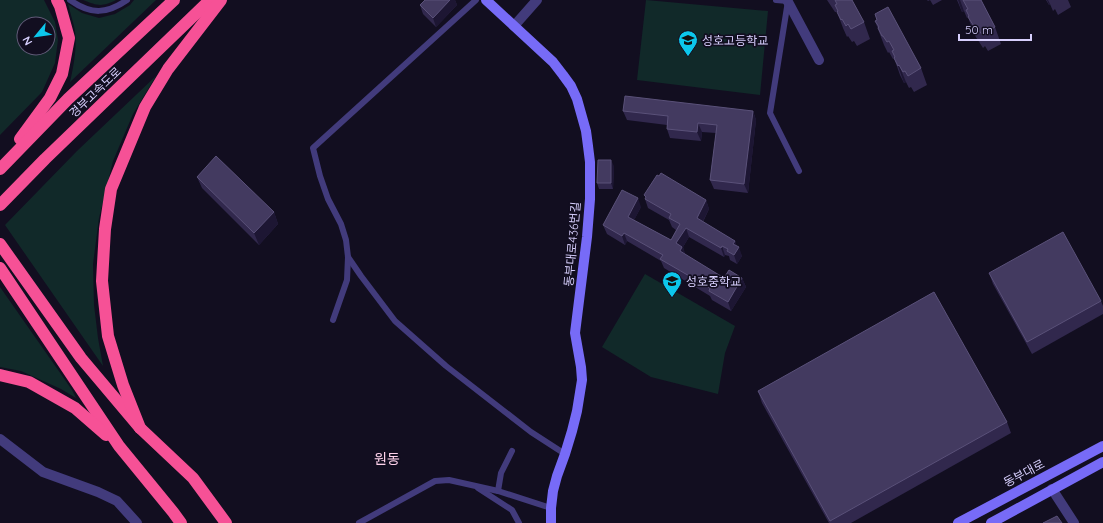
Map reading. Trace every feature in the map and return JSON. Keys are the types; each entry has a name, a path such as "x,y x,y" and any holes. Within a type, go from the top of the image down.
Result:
{"highway":[{"path":"0,166 50,98 62,74 69,38 57,0"},
{"name":"경부고속도로","path":"0,169 68,99 174,0"},
{"name":"경부고속도로","path":"3,202 45,159 210,0"},
{"path":"140,428 123,385 108,336 102,282 105,229 111,189 145,107 168,69 221,0"},
{"path":"0,244 81,358 140,428 193,478 226,523"},
{"path":"0,268 119,446 181,523"},
{"path":"0,375 29,382 75,408 119,446"}],"street":[{"name":"동부대로436번길","path":"486,0 553,62 571,86 582,114 590,162 590,199 587,237 575,333 582,380 577,411 553,491 551,523"},
{"path":"514,26 537,0"},
{"path":"787,0 818,60"},
{"path":"0,439 43,472 98,492 117,501 137,523"},
{"name":"동부대로","path":"958,523 1103,446"},
{"path":"991,523 1103,462"},
{"path":"1052,489 1074,523"}],"lane":[{"path":"70,0 87,9 100,12 113,8 127,0"},
{"path":"333,320 347,280 348,257 346,240 328,199 313,148 476,0"},
{"path":"776,0 787,0 770,113 799,171"},
{"path":"348,257 396,321 446,366 531,432 565,454"},
{"path":"498,491 501,473 512,451"},
{"path":"359,523 435,481 449,480 473,485 498,491 551,508"},
{"path":"473,485 512,510 518,523"}],"green space":[{"path":"0,0 44,0 52,16 16,16 16,56 56,56 55,63 42,92 0,135"},
{"path":"83,0 116,0 100,5"},
{"path":"134,0 156,0 70,82 76,40 68,4 82,13 99,18 115,14 130,5"},
{"path":"646,0 768,11 760,95 637,80"},
{"path":"56,28 58,40 56,55"},
{"path":"156,76 133,114 113,161 99,218 93,264 94,305 103,366 5,225 77,151"},
{"path":"645,274 735,326 725,353 718,394 651,377 602,347"},
{"path":"0,287 72,390 76,398 61,389 21,371 0,367"}],"building":[{"path":"425,0 450,0 433,18 420,5"},
{"path":"835,0 852,0 864,22 851,29 848,24 846,26 837,12 838,11 835,5 837,4"},
{"path":"963,0 981,0 995,27 982,35 979,30 977,31 968,17 969,16 966,10 968,9"},
{"path":"888,7 921,68 908,76 905,71 903,72 899,65 898,66 892,51 894,50 889,41 887,42 882,36 875,21 877,20 875,14"},
{"path":"625,96 753,111 744,184 710,180 717,125 698,123 697,132 667,129 668,116 623,111"},
{"path":"216,156 274,212 254,233 197,177"},
{"path":"598,160 611,160 611,183 597,183"},
{"path":"661,173 706,200 697,218 735,241 733,244 739,247 734,255 727,251 728,249 722,246 721,248 686,228 676,243 682,247 680,251 724,278 729,270 742,278 728,302 709,291 710,288 660,259 663,255 624,233 622,236 603,225 622,190 638,198 628,217 671,240 680,224 669,218 671,214 645,199 646,197 644,195 657,175 659,176"},
{"path":"1063,232 1101,301 1027,342 989,273"},
{"path":"934,292 1007,422 830,521 758,391"},
{"path":"1057,516 1062,523 1043,523"}],"place":[{"name":"성호고등학교","path":"688,57"},
{"name":"성호중학교","path":"672,298"}],"district":[{"name":"원동","path":"387,459"}]}
